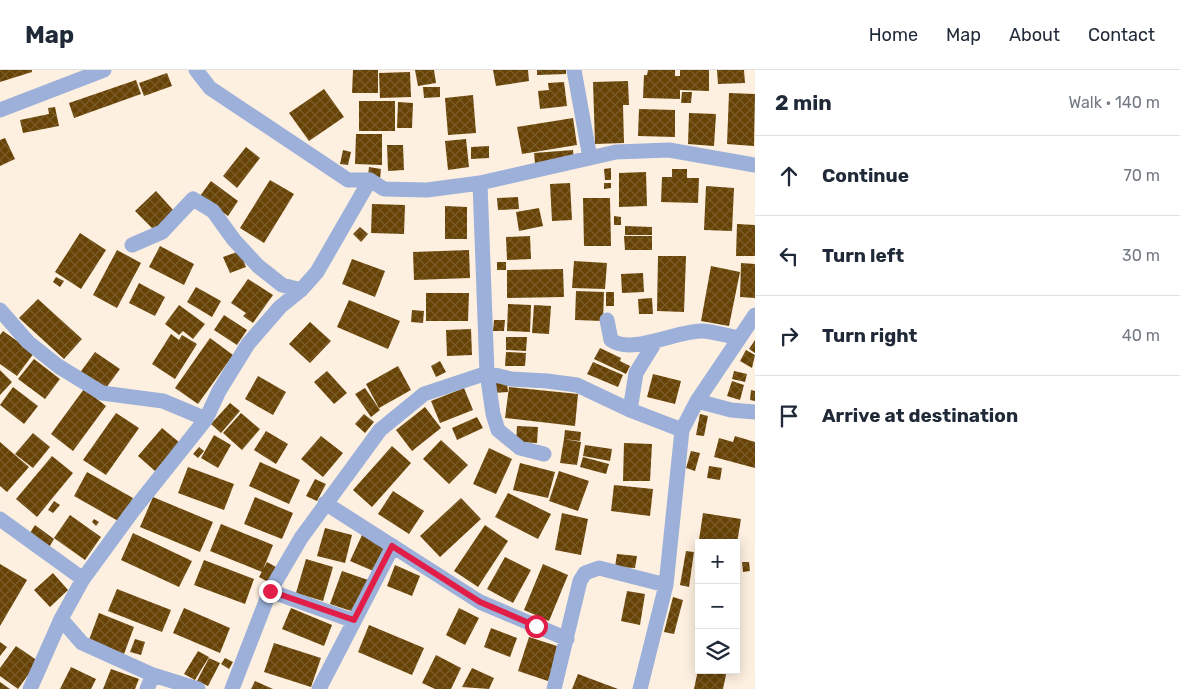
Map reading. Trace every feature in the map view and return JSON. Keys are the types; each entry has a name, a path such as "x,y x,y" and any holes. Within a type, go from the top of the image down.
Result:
{"street":[{"path":"0,110 62,77 104,70"},
{"path":"196,70 215,92 348,180 370,180 384,189 427,190 480,183 616,152 669,150 755,165"},
{"path":"574,70 590,158"},
{"path":"30,689 61,619 83,579 132,512 206,419 219,391 248,344 280,307 301,290 317,272 370,180"},
{"path":"480,183 487,373 498,430 520,448 544,454"},
{"path":"132,245 162,232 193,199 213,211 234,240 258,266 282,285 301,290"},
{"path":"0,310 28,342 58,366 102,393 163,401 206,419"},
{"path":"640,689 666,585 682,430 697,401 755,315"},
{"path":"607,320 611,340 615,343 627,345 654,342 675,334 702,331 739,338"},
{"path":"630,410 636,373 654,342"},
{"path":"232,689 270,591 325,503 380,430 424,394 487,373 511,379 577,386 630,410 682,430"},
{"path":"697,401 731,410 755,412"},
{"path":"325,503 480,602 567,639"},
{"path":"0,519 83,579"},
{"path":"319,689 392,546"},
{"path":"554,689 580,582 585,573 599,568 666,585"},
{"path":"270,591 354,620"},
{"path":"61,619 82,643 153,675 198,689"},
{"path":"147,689 153,675"}],"building":[{"path":"0,70 32,70 32,72 0,82"},
{"path":"353,70 378,70 378,93 352,93"},
{"path":"415,70 434,70 436,83 418,86"},
{"path":"493,70 528,70 529,81 496,86"},
{"path":"537,70 566,70 566,74 537,75"},
{"path":"648,70 675,70 675,76 680,76 680,70 709,70 709,91 680,90 680,99 643,98 644,75 647,75"},
{"path":"717,70 744,70 745,83 718,84"},
{"path":"410,72 411,97 380,98 379,73"},
{"path":"167,73 172,86 144,96 139,83"},
{"path":"136,80 141,94 74,118 69,103"},
{"path":"628,81 629,105 623,105 624,143 595,144 593,82"},
{"path":"564,82 567,106 540,109 538,91 549,90 548,83"},
{"path":"423,87 440,87 440,97 424,98"},
{"path":"324,89 344,117 309,141 289,113"},
{"path":"682,92 692,92 691,103 681,103"},
{"path":"729,93 755,94 754,146 727,144"},
{"path":"473,95 476,133 448,135 445,98"},
{"path":"359,101 395,101 395,131 359,131"},
{"path":"398,102 413,103 412,128 397,128"},
{"path":"55,107 59,126 23,133 20,120 49,114 48,108"},
{"path":"639,109 675,110 675,137 638,136"},
{"path":"689,113 716,114 714,146 688,144"},
{"path":"573,118 577,145 522,154 517,127"},
{"path":"356,134 382,134 382,165 355,164"},
{"path":"5,138 15,159 0,166 0,140"},
{"path":"466,139 469,167 448,170 445,141"},
{"path":"387,145 403,145 404,170 388,171"},
{"path":"489,146 489,158 471,159 471,147"},
{"path":"246,147 260,158 237,188 223,176"},
{"path":"343,150 351,152 348,165 340,164"},
{"path":"573,150 574,160 535,163 534,153"},
{"path":"369,167 381,169 380,179 368,176"},
{"path":"611,168 611,180 605,180 604,169"},
{"path":"672,169 687,169 687,178 699,178 698,203 661,202 662,177 672,177"},
{"path":"646,172 647,206 619,207 619,173"},
{"path":"270,180 294,194 264,243 240,228"},
{"path":"211,181 238,201 228,216 200,196"},
{"path":"570,183 572,220 552,221 550,184"},
{"path":"604,183 611,183 611,188 604,189"},
{"path":"706,186 734,188 732,231 704,230"},
{"path":"156,191 174,211 154,230 135,211"},
{"path":"518,197 519,209 498,210 497,198"},
{"path":"583,198 610,198 611,246 584,246"},
{"path":"372,204 405,205 404,234 371,233"},
{"path":"445,206 467,207 467,239 445,239"},
{"path":"539,208 543,226 519,231 516,212"},
{"path":"614,216 621,217 621,225 614,225"},
{"path":"737,224 755,225 755,256 736,256"},
{"path":"625,226 652,227 652,235 625,235"},
{"path":"360,227 368,234 361,242 353,234"},
{"path":"80,233 106,250 81,289 55,272"},
{"path":"530,236 531,259 507,260 506,237"},
{"path":"624,236 652,236 652,250 625,250"},
{"path":"160,246 194,264 184,285 149,267"},
{"path":"117,250 141,263 117,308 93,295"},
{"path":"469,250 470,278 414,280 413,252"},
{"path":"240,251 246,267 230,273 223,257"},
{"path":"658,256 686,256 684,312 657,311"},
{"path":"352,259 385,271 375,297 342,284"},
{"path":"574,261 607,263 605,289 572,288"},
{"path":"497,262 506,262 506,270 497,270"},
{"path":"741,263 755,264 755,298 740,297"},
{"path":"711,266 740,272 729,326 701,321"},
{"path":"563,269 564,297 507,298 507,270"},
{"path":"643,273 644,292 622,293 621,274"},
{"path":"56,277 64,281 60,287 53,282"},
{"path":"248,279 273,295 253,323 243,316 246,313 231,303"},
{"path":"139,283 165,297 155,316 129,303"},
{"path":"196,287 221,301 212,317 187,302"},
{"path":"576,291 604,292 603,321 575,320"},
{"path":"606,292 614,292 614,306 606,306"},
{"path":"426,293 469,293 468,321 426,321"},
{"path":"652,298 653,314 639,314 638,299"},
{"path":"38,299 82,339 64,359 19,318"},
{"path":"349,300 400,321 388,349 337,327"},
{"path":"508,304 531,305 530,332 507,331"},
{"path":"179,305 205,324 193,339 183,331 179,335 165,324"},
{"path":"534,305 551,306 549,334 532,333"},
{"path":"412,310 424,311 423,323 411,322"},
{"path":"224,315 247,330 237,345 214,330"},
{"path":"494,320 505,320 504,331 493,331"},
{"path":"310,322 331,341 310,363 289,344"},
{"path":"471,329 472,355 447,356 446,330"},
{"path":"3,331 34,353 17,376 0,364 0,335"},
{"path":"171,334 179,340 182,335 197,344 175,379 152,364"},
{"path":"506,337 527,337 526,351 506,350"},
{"path":"210,338 233,355 198,404 175,388"},
{"path":"755,340 755,353 749,349"},
{"path":"600,348 621,358 620,361 630,366 626,374 594,359"},
{"path":"746,350 755,355 752,368 740,361"},
{"path":"95,352 120,369 103,392 79,374"},
{"path":"506,352 526,353 525,366 505,366"},
{"path":"34,359 60,379 45,399 18,379"},
{"path":"440,361 446,372 436,377 431,366"},
{"path":"593,362 623,375 618,387 587,374"},
{"path":"398,366 411,390 379,408 366,384"},
{"path":"0,370 12,382 0,395"},
{"path":"327,371 347,393 334,404 314,382"},
{"path":"734,371 747,374 745,382 732,379"},
{"path":"653,374 681,381 675,404 647,397"},
{"path":"258,376 286,392 273,415 245,399"},
{"path":"732,381 744,385 740,400 727,396"},
{"path":"507,382 508,392 493,393 493,383"},
{"path":"13,387 38,406 24,424 0,405"},
{"path":"509,387 578,394 575,426 505,418"},
{"path":"365,388 380,410 371,417 355,394"},
{"path":"464,388 473,410 440,423 431,401"},
{"path":"84,389 106,406 73,451 51,434"},
{"path":"751,390 755,391 755,401 750,400"},
{"path":"230,403 240,411 221,433 211,424"},
{"path":"425,407 441,428 412,451 396,430"},
{"path":"116,413 139,428 106,475 83,460"},
{"path":"241,413 260,429 242,450 223,433"},
{"path":"364,414 374,422 365,433 355,424"},
{"path":"700,414 708,416 704,436 696,435"},
{"path":"477,417 483,428 457,440 452,428"},
{"path":"517,426 538,427 537,443 516,442"},
{"path":"162,428 180,443 155,471 138,456"},
{"path":"565,430 581,432 580,441 564,439"},
{"path":"266,431 288,444 276,464 254,450"},
{"path":"33,433 50,447 33,468 15,454"},
{"path":"214,435 231,445 218,468 201,458"},
{"path":"321,436 343,453 323,477 301,459"},
{"path":"735,436 755,442 755,468 714,457 719,438 733,442"},
{"path":"564,439 581,442 577,465 560,463"},
{"path":"441,440 468,465 449,484 423,459"},
{"path":"0,442 29,467 7,492 0,486"},
{"path":"624,443 652,444 650,481 623,481"},
{"path":"585,445 612,449 610,461 583,456"},
{"path":"392,446 411,463 372,507 353,490"},
{"path":"199,447 204,451 198,458 193,454"},
{"path":"489,448 512,459 496,494 473,484"},
{"path":"691,451 700,453 695,471 686,468"},
{"path":"52,456 73,473 37,517 16,499"},
{"path":"583,457 609,464 606,474 580,467"},
{"path":"260,462 300,480 289,504 249,486"},
{"path":"520,463 555,472 548,498 513,490"},
{"path":"709,466 722,468 720,480 707,478"},
{"path":"188,467 234,484 224,510 178,493"},
{"path":"559,471 589,481 578,511 549,501"},
{"path":"87,472 133,498 120,522 74,496"},
{"path":"315,479 326,484 317,501 306,496"},
{"path":"614,485 653,489 650,516 611,511"},
{"path":"393,491 424,511 409,534 378,514"},
{"path":"508,493 551,514 538,539 495,517"},
{"path":"153,497 213,522 200,552 140,527"},
{"path":"255,497 293,513 282,539 244,524"},
{"path":"461,498 481,519 440,557 420,536"},
{"path":"54,501 60,505 53,513 48,510"},
{"path":"562,513 588,519 581,555 555,550"},
{"path":"703,513 741,519 738,539 699,539"},
{"path":"70,515 101,537 85,560 54,538"},
{"path":"94,519 99,522 96,526 92,522"},
{"path":"221,524 273,545 262,572 210,551"},
{"path":"35,525 54,539 48,549 28,536"},
{"path":"485,525 508,541 478,587 454,571"},
{"path":"325,528 352,535 345,563 317,556"},
{"path":"133,533 192,561 179,587 121,560"},
{"path":"362,535 389,547 378,573 350,561"},
{"path":"686,551 694,552 689,587 680,585"},
{"path":"617,554 637,556 635,568 615,567"},
{"path":"505,557 531,570 513,603 487,589"},
{"path":"306,559 333,567 323,601 296,593"},
{"path":"204,560 254,579 245,604 194,585"},
{"path":"267,562 276,567 268,582 259,577"},
{"path":"742,562 749,562 750,571 743,572"},
{"path":"0,564 27,580 0,626"},
{"path":"543,564 568,575 549,621 524,610"},
{"path":"395,565 420,576 412,596 387,586"},
{"path":"342,571 368,580 357,613 330,604"},
{"path":"53,573 68,590 50,607 34,590"},
{"path":"117,589 171,610 162,632 108,611"},
{"path":"627,591 645,594 640,625 621,621"},
{"path":"673,597 683,600 674,634 664,632"},
{"path":"184,608 230,628 220,653 173,633"},
{"path":"291,608 332,625 324,646 282,629"},
{"path":"459,608 479,618 465,645 446,635"},
{"path":"99,613 134,627 124,654 89,640"},
{"path":"369,625 424,648 412,675 358,652"},
{"path":"491,628 517,638 510,657 484,647"},
{"path":"529,637 560,647 548,681 518,671"},
{"path":"135,639 145,642 141,655 130,652"},
{"path":"0,642 7,647 0,656"},
{"path":"274,643 321,658 311,687 264,672"},
{"path":"16,646 38,661 18,689 0,676 0,668"},
{"path":"198,651 209,657 195,680 184,674"},
{"path":"436,655 461,668 451,689 435,689 422,683"},
{"path":"209,658 220,663 208,686 197,681"},
{"path":"225,658 233,662 229,669 221,664"},
{"path":"71,667 96,679 91,689 60,689"},
{"path":"472,668 494,678 489,689 462,687"},
{"path":"111,669 139,679 135,689 103,689"},
{"path":"578,674 618,689 572,689"},
{"path":"697,674 726,674 723,689 694,689"},
{"path":"255,681 273,689 251,689"},
{"path":"0,682 10,689 0,689"}],"route":[{"path":"270,591 354,620 392,546 480,602 536,626"}]}
